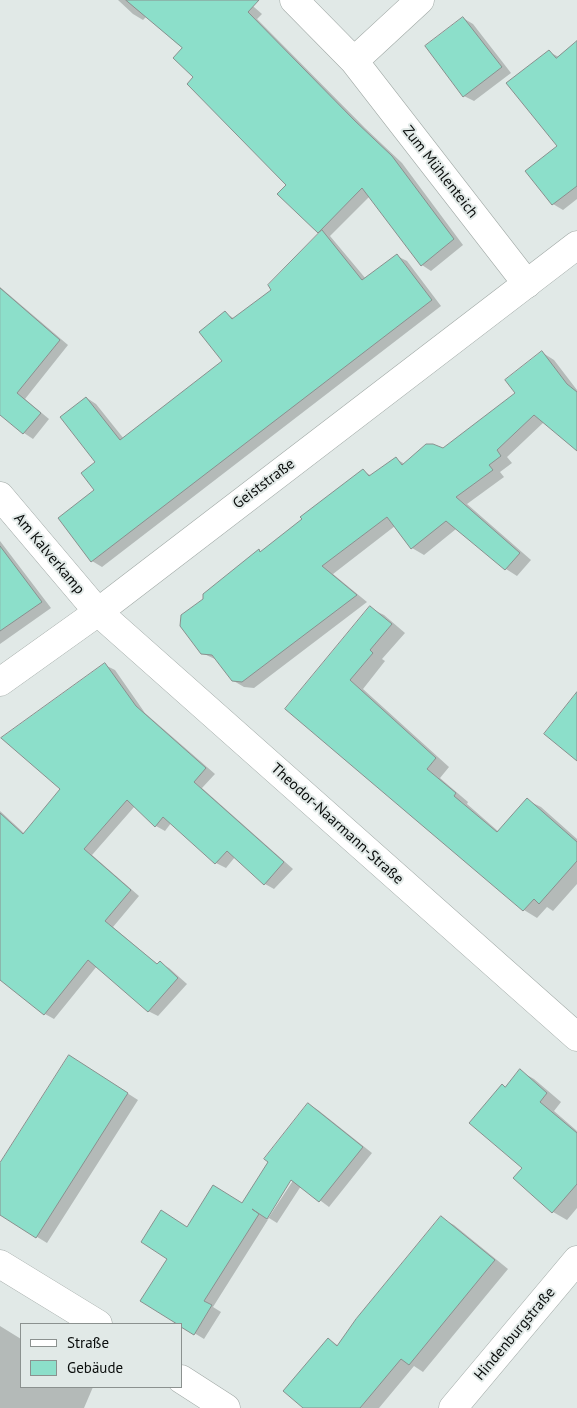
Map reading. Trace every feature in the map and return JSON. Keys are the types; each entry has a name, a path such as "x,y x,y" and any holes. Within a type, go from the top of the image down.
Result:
{"street":[{"name":"Zum Mühlenteich","path":"294,0 354,61 527,284"},
{"path":"354,61 420,0"},
{"name":"Geiststraße","path":"0,682 98,612 577,245"},
{"name":"Am Kalverkamp","path":"0,496 98,612"},
{"name":"Theodor-Naarmann-Straße","path":"98,612 577,1037"},
{"name":"Hindenburgstraße","path":"453,1408 577,1260"},
{"path":"0,1264 96,1323"},
{"path":"182,1380 226,1408"}],"building":[{"path":"126,0 259,0 248,12 392,156 454,239 421,266 362,188 318,233 277,194 286,185 187,84 193,77 173,58 182,48"},
{"path":"463,17 502,67 463,97 425,46"},
{"path":"577,41 577,186 552,205 525,171 557,146 506,83 549,50 556,58"},
{"path":"322,230 362,280 397,254 432,300 91,562 58,518 94,490 81,473 95,462 60,417 86,397 120,440 222,361 199,332 225,311 232,319 271,290 268,285"},
{"path":"0,288 60,340 17,393 41,413 23,434 0,415"},
{"path":"542,351 567,384 577,392 577,451 534,415 497,450 501,456 489,465 493,470 456,497 520,553 505,570 446,521 411,549 387,517 322,566 357,595 242,682 232,681 212,655 201,654 180,626 181,615 203,599 203,594 259,549 260,552 302,519 300,517 363,469 369,476 396,457 402,465 426,444 433,444 443,448 515,393 505,380"},
{"path":"0,546 42,602 0,631"},
{"path":"370,606 392,624 370,650 373,653 350,680 436,758 427,769 456,793 454,796 497,832 527,798 577,842 577,861 539,904 534,899 523,911 285,709"},
{"path":"105,663 136,706 206,768 194,782 284,862 264,885 227,851 215,864 163,817 155,827 127,800 84,849 131,890 105,921 157,964 160,961 178,978 148,1012 88,960 44,1015 0,980 0,813 23,834 60,789 1,738"},
{"path":"577,692 577,761 544,734"},
{"path":"69,1055 128,1093 36,1238 0,1215 0,1163"},
{"path":"520,1069 547,1093 540,1102 577,1133 577,1184 552,1213 513,1178 522,1168 469,1123 502,1084 505,1087"},
{"path":"308,1103 363,1147 319,1202 291,1180 267,1219 252,1209 259,1214 204,1301 212,1305 194,1335 182,1328 182,1323 175,1323 140,1301 167,1259 141,1242 161,1210 187,1227 213,1185 242,1203 268,1162 264,1159"},
{"path":"441,1216 495,1260 409,1365 401,1359 360,1408 303,1408 283,1391 328,1338 337,1346 356,1319"}]}
